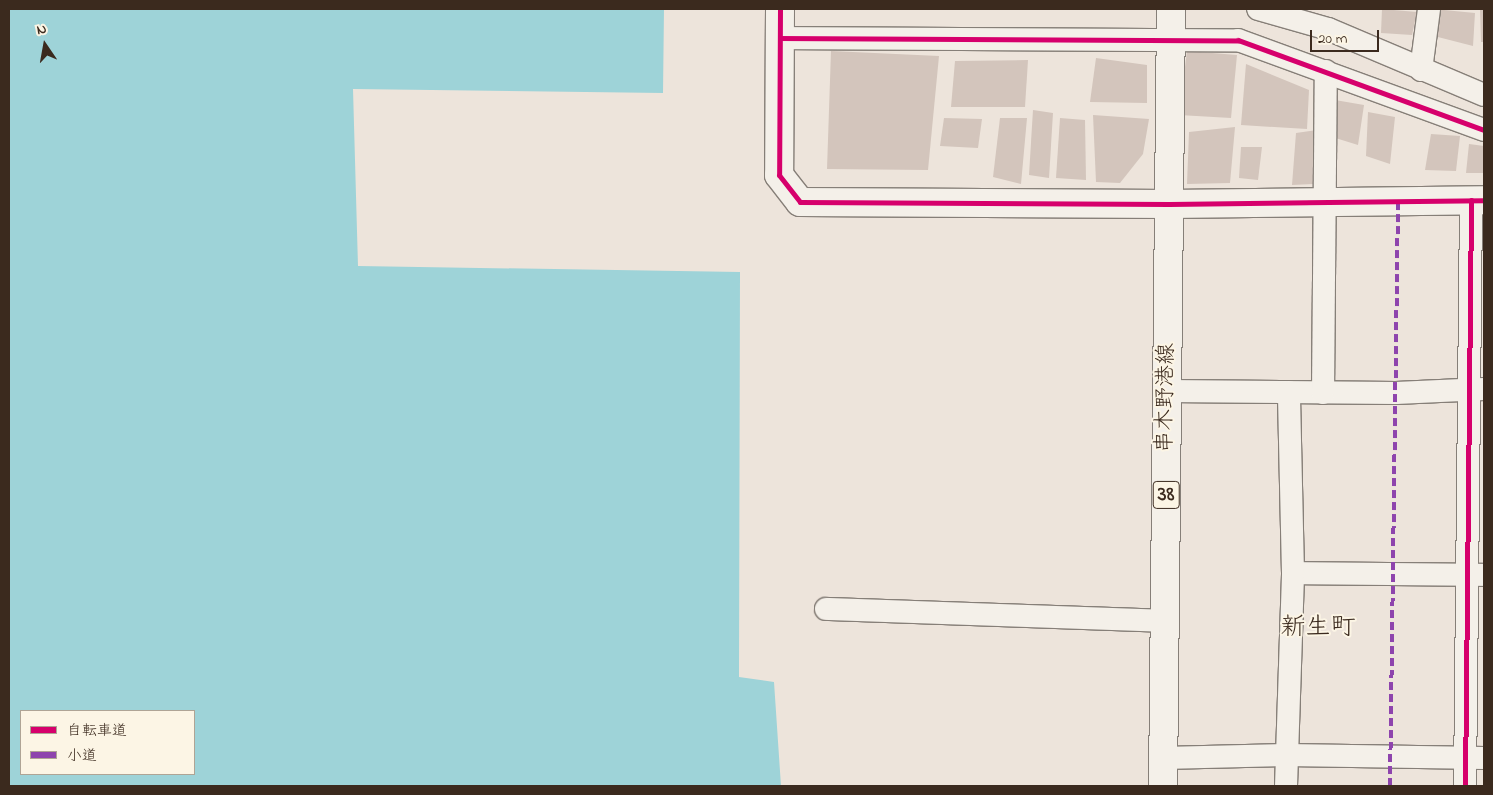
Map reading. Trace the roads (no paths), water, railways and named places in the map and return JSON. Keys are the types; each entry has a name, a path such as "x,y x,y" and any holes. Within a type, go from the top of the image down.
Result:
{"street":[{"path":"780,9 779,175 800,202 1169,204 1478,200 1475,758 1465,786"},
{"name":"串木野港線","path":"1163,786 1171,9"},
{"path":"1258,9 1328,19 1421,70 1484,95"},
{"path":"1421,70 1429,9"},
{"path":"780,38 1238,40 1484,130"},
{"path":"1323,392 1323,202 1326,71"},
{"path":"1168,391 1323,392 1477,390"},
{"path":"1286,786 1293,573 1289,392"},
{"path":"1293,573 1476,575"},
{"path":"826,609 1164,621"},
{"path":"1163,758 1286,755 1475,758"}],"water":[{"path":"9,9 664,9 663,93 353,89 358,266 740,272 739,677 774,682 781,786 9,786"}],"district":[{"name":"新生町","path":"1318,628"}]}
